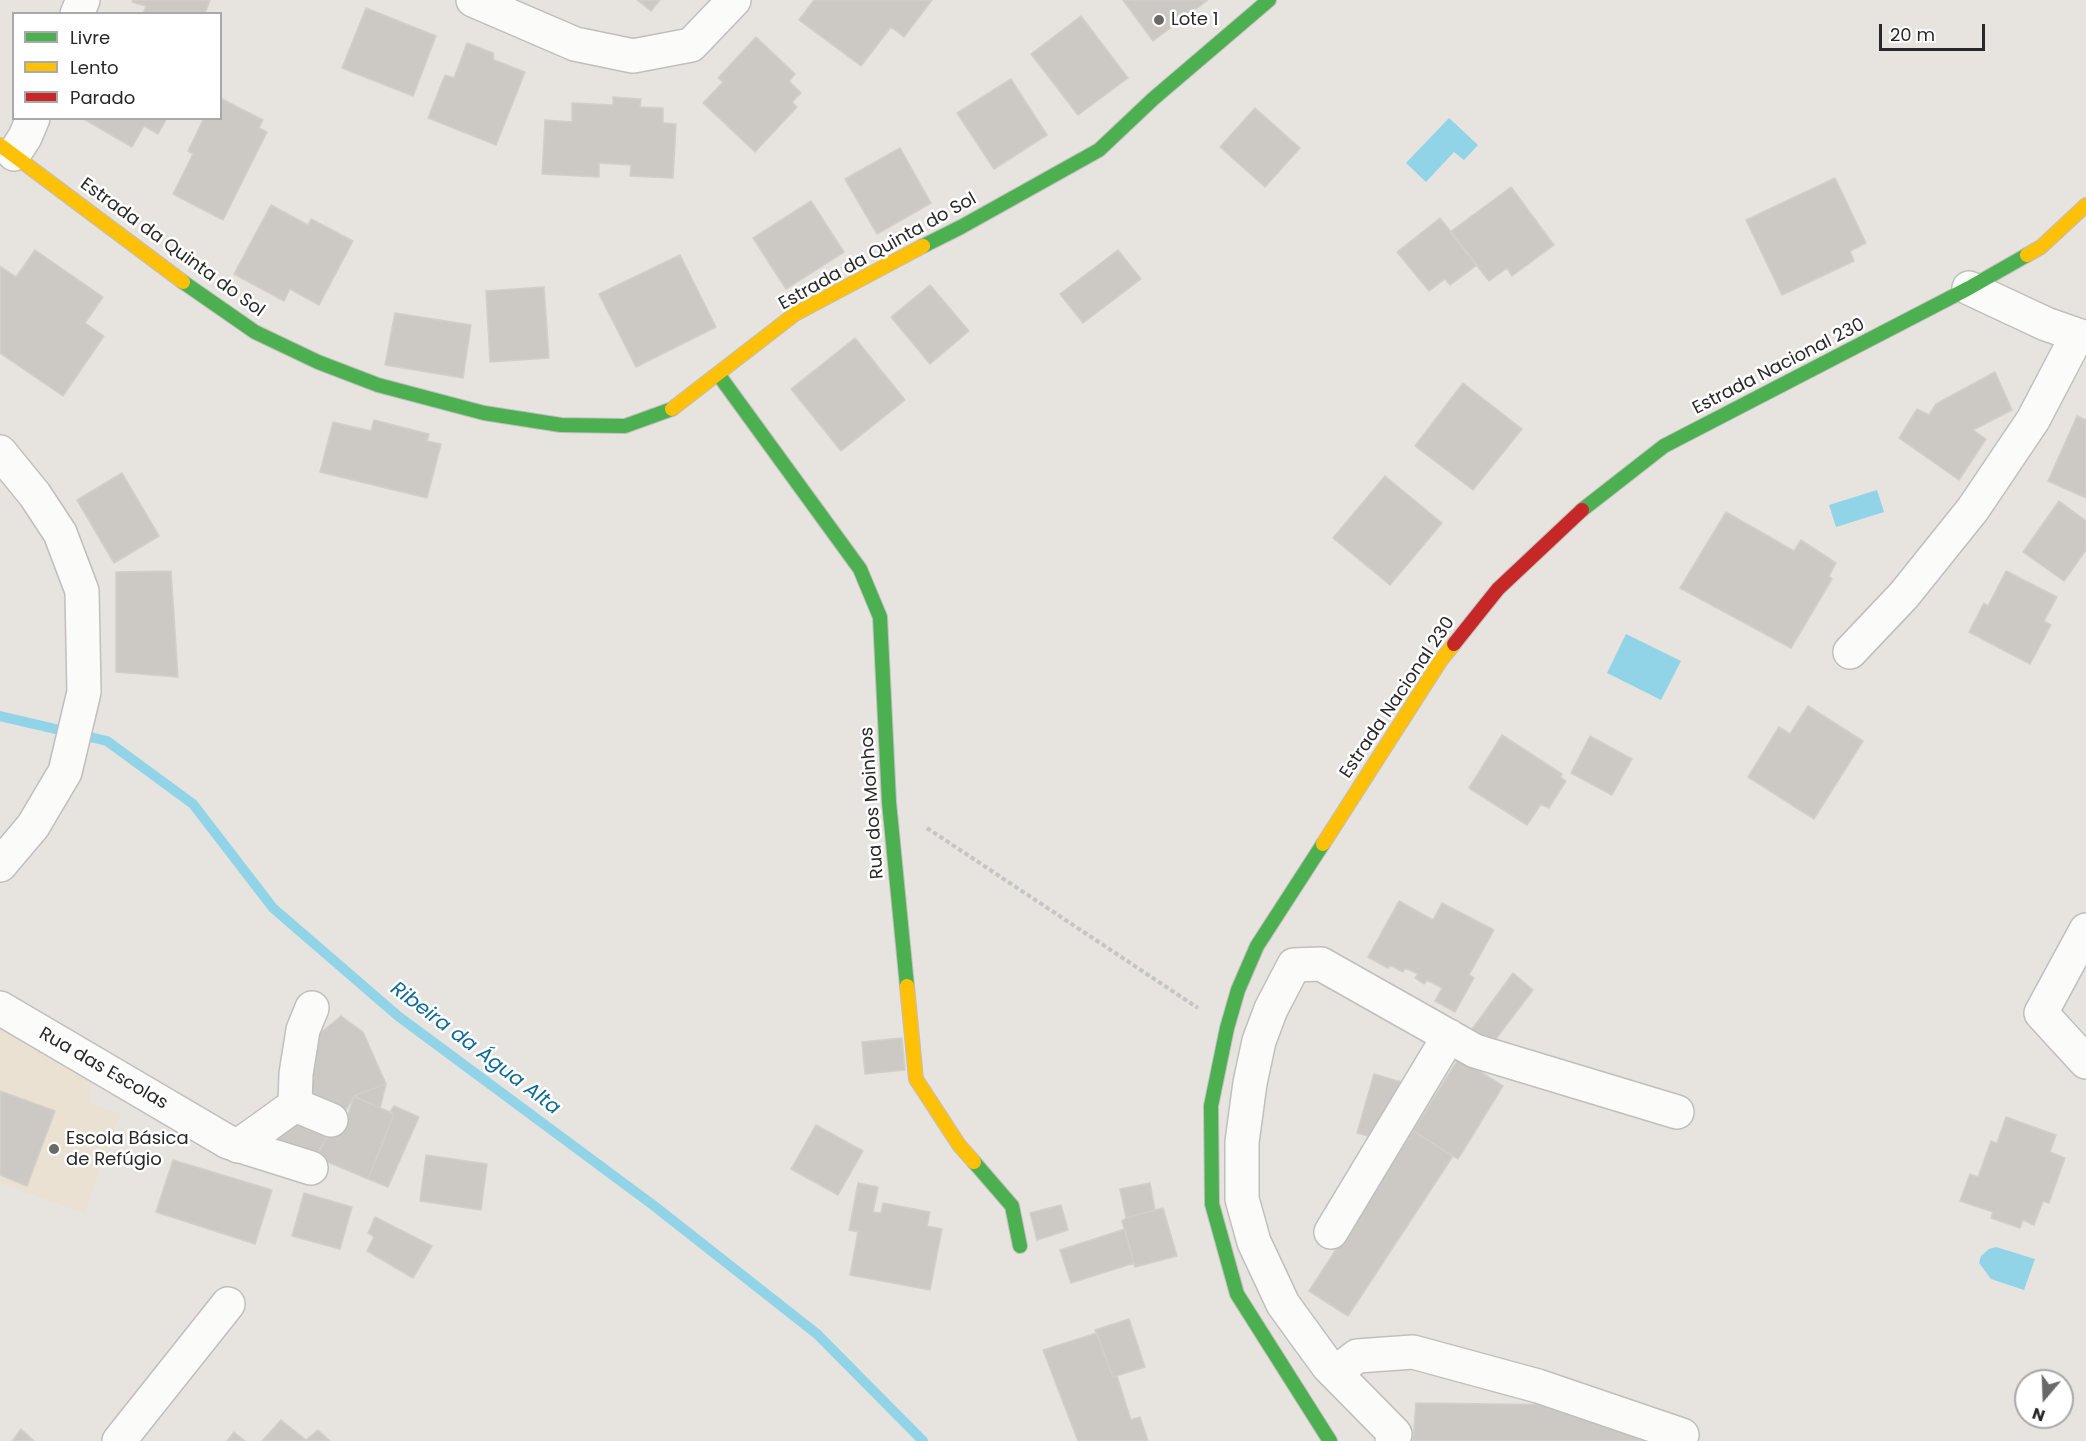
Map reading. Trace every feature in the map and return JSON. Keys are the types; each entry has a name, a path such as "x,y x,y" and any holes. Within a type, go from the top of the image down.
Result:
{"street":[{"path":"473,0 513,7 575,44 633,56 691,45 734,0"},
{"name":"Estrada da Quinta do Sol","path":"7,150 255,332 318,362 378,385 484,413 561,425 625,426 674,408 795,314 961,227 1099,150 1153,99 1269,0"},
{"path":"7,150 25,137 32,120"},
{"name":"Estrada Nacional 230","path":"1330,1441 1237,1294 1212,1204 1211,1106 1227,1028 1238,990 1257,946 1441,660 1498,589 1569,521 1664,446 1969,288 2041,247 2086,205"},
{"path":"1850,652 1904,595 1973,509 2032,420 2081,337 2046,324 1969,288"},
{"name":"Rua dos Moinhos","path":"718,374 860,569 880,617 889,802 916,1079 959,1145 1012,1206 1020,1246"},
{"path":"0,452 35,495 60,533 82,591 84,692 65,772 33,826 0,865"},
{"path":"2086,930 2041,1013 2086,1062"},
{"path":"1392,1441 1395,1434 1328,1366 1283,1304 1254,1242 1242,1199 1242,1142 1250,1083 1259,1041 1271,1009 1294,965 1322,964 1475,1051 1677,1112"},
{"name":"Rua das Escolas","path":"0,1008 228,1142 311,1168"},
{"path":"295,1105 296,1074 303,1030 312,1008"},
{"path":"1331,1232 1449,1036"},
{"path":"238,1146 295,1105"},
{"path":"295,1105 332,1120"},
{"path":"119,1441 228,1304"},
{"path":"1335,1373 1357,1356 1413,1352 1538,1386 1682,1435"}],"path":[{"path":"889,802 1227,1028"}],"shaded area":[{"name":"Escola Básica de Refúgio","path":"0,1024 84,1070 91,1085 89,1103 120,1114 84,1213 0,1183"}],"water":[{"path":"1449,118 1478,145 1464,160 1454,152 1426,182 1406,163"},
{"path":"1877,490 1884,512 1836,527 1829,505"},
{"path":"1626,634 1681,661 1661,700 1607,673"},
{"path":"1996,1247 2035,1259 2024,1290 1991,1279 1979,1263 1981,1256 1989,1249"}],"building":[{"path":"133,0 210,0 206,12 144,12 146,6 132,2"},
{"path":"637,0 660,0 651,11"},
{"path":"814,0 932,0 904,37 891,27 861,66 799,20"},
{"name":"Lote 1","path":"1123,0 1208,0 1153,41"},
{"path":"366,8 436,36 413,96 342,68"},
{"path":"1081,16 1128,78 1078,115 1031,54"},
{"path":"756,37 795,74 789,81 801,93 792,102 797,107 755,152 703,103 723,82 718,78"},
{"path":"467,43 493,53 494,60 525,72 496,145 428,118 445,75 454,78"},
{"path":"1011,79 1047,135 994,169 957,113"},
{"path":"613,97 641,99 640,107 663,108 663,123 676,124 673,178 630,176 631,165 599,163 599,177 542,174 545,120 572,122 572,103 613,105"},
{"path":"222,99 263,120 259,128 267,132 223,220 173,194 193,154 188,151 203,120 222,120"},
{"path":"1255,108 1300,148 1265,187 1220,147"},
{"path":"85,120 166,120 158,134 144,126 132,147"},
{"path":"900,148 931,203 877,234 845,179"},
{"path":"1835,178 1866,243 1850,251 1854,261 1782,295 1746,220"},
{"path":"1511,187 1554,245 1512,276 1507,268 1489,281 1450,232"},
{"path":"811,201 844,252 786,289 753,238"},
{"path":"271,205 308,225 311,219 353,241 319,305 290,289 284,301 234,274"},
{"path":"1440,218 1477,265 1450,285 1445,279 1429,291 1397,252"},
{"path":"35,250 103,297 85,323 104,336 63,396 0,353 0,266 16,277"},
{"path":"1118,250 1141,279 1083,323 1060,294"},
{"path":"680,255 716,327 636,367 599,294"},
{"path":"930,285 969,331 930,364 891,317"},
{"path":"544,287 549,358 490,362 486,291"},
{"path":"395,313 471,325 463,378 385,365"},
{"path":"855,338 905,400 841,451 791,389"},
{"path":"1995,372 2012,410 1973,430 1986,439 1959,480 1899,438 1917,409 1929,415 1936,404"},
{"path":"1463,383 1522,429 1473,490 1415,446"},
{"path":"2077,416 2086,420 2086,498 2048,481"},
{"path":"374,420 429,434 427,441 441,444 427,498 320,472 333,422 371,431"},
{"path":"122,473 159,536 114,563 77,500"},
{"path":"1385,476 1442,523 1390,585 1333,538"},
{"path":"2059,501 2086,521 2086,550 2064,581 2023,552"},
{"path":"1726,512 1794,551 1801,540 1836,563 1829,576 1832,579 1791,648 1680,588"},
{"path":"171,571 178,677 116,672 116,572"},
{"path":"2006,571 2057,597 2044,621 2051,625 2030,664 1969,632 1984,603 1988,606"},
{"path":"1808,706 1863,741 1814,819 1748,777 1779,727 1790,734"},
{"path":"1502,735 1562,774 1560,777 1566,781 1549,808 1541,804 1527,825 1469,788"},
{"path":"1590,736 1632,759 1612,795 1571,773"},
{"path":"1399,901 1433,920 1442,903 1494,930 1469,975 1474,978 1455,1012 1435,1001 1442,988 1427,980 1424,984 1415,978 1418,974 1405,968 1403,972 1390,965 1388,968 1368,957"},
{"path":"1513,973 1533,990 1492,1044 1470,1032"},
{"path":"341,1016 363,1032 386,1084 354,1096 341,1119 302,1103 307,1044"},
{"path":"902,1038 905,1070 865,1074 862,1042"},
{"path":"1459,1058 1503,1086 1458,1159 1413,1131"},
{"path":"1374,1074 1401,1082 1390,1121 1375,1138 1357,1133"},
{"path":"386,1084 380,1108 354,1096"},
{"path":"0,1091 55,1111 27,1186 0,1175"},
{"path":"354,1096 394,1114 368,1179 316,1157 331,1131 342,1134"},
{"path":"394,1106 419,1117 388,1187 368,1179 394,1114 390,1112"},
{"path":"299,1116 331,1131 312,1162 273,1144"},
{"path":"2006,1117 2056,1135 2050,1152 2065,1158 2049,1203 2043,1201 2034,1225 2023,1220 2020,1228 1991,1218 1993,1212 1960,1201 1970,1174 1978,1177 1991,1141 1997,1143"},
{"path":"816,1125 863,1151 838,1195 791,1169"},
{"path":"1413,1131 1453,1156 1348,1316 1309,1291"},
{"path":"426,1155 487,1164 481,1210 420,1201"},
{"path":"173,1160 272,1190 255,1244 156,1212"},
{"path":"858,1183 878,1187 873,1212 881,1213 883,1203 930,1212 927,1226 942,1229 930,1290 850,1275 858,1232 849,1230"},
{"path":"1150,1183 1155,1210 1126,1218 1120,1189"},
{"path":"304,1193 352,1207 340,1249 292,1236"},
{"path":"1061,1205 1068,1230 1037,1240 1030,1213"},
{"path":"1163,1208 1177,1256 1135,1267 1122,1221"},
{"path":"375,1217 432,1246 413,1278 367,1251 374,1237 368,1233"},
{"path":"1125,1229 1134,1263 1071,1283 1060,1250"},
{"path":"1129,1319 1145,1367 1113,1377 1095,1330"},
{"path":"1097,1333 1113,1377 1117,1376 1131,1420 1140,1417 1148,1441 1078,1441 1043,1350"},
{"path":"1416,1403 1570,1405 1678,1441 1413,1441"},
{"path":"281,1420 306,1440 318,1430 330,1441 262,1441"},
{"path":"21,1429 34,1441 12,1441"},
{"path":"234,1432 245,1441 227,1441"}],"waterway":[{"name":"Ribeira da Água Alta","path":"0,716 107,741 193,804 273,908 398,1016 653,1205 817,1334 923,1441"}],"traffic: fast":[{"path":"923,246 1099,150 1153,99 1269,0"},
{"path":"1582,510 1664,446 1969,288 2027,255"},
{"path":"183,282 255,332 318,362 378,385 484,413 561,425 625,426 672,409"},
{"path":"718,374 860,569 880,617 889,802 907,986"},
{"path":"1323,844 1257,946 1238,990 1227,1028 1211,1106 1212,1204 1237,1294 1330,1441"},
{"path":"974,1162 1012,1206 1020,1246"}],"traffic: slow":[{"path":"0,145 183,282"},
{"path":"2027,255 2041,247 2086,205"},
{"path":"672,409 795,314 923,246"},
{"path":"1323,844 1441,660 1454,644"},
{"path":"907,986 916,1079 959,1145 974,1162"}],"traffic: jam":[{"path":"1454,644 1498,589 1582,510"}],"place":[{"name":"Lote 1","path":"1159,20"},
{"name":"Escola Básica de Refúgio","path":"54,1149"}]}
